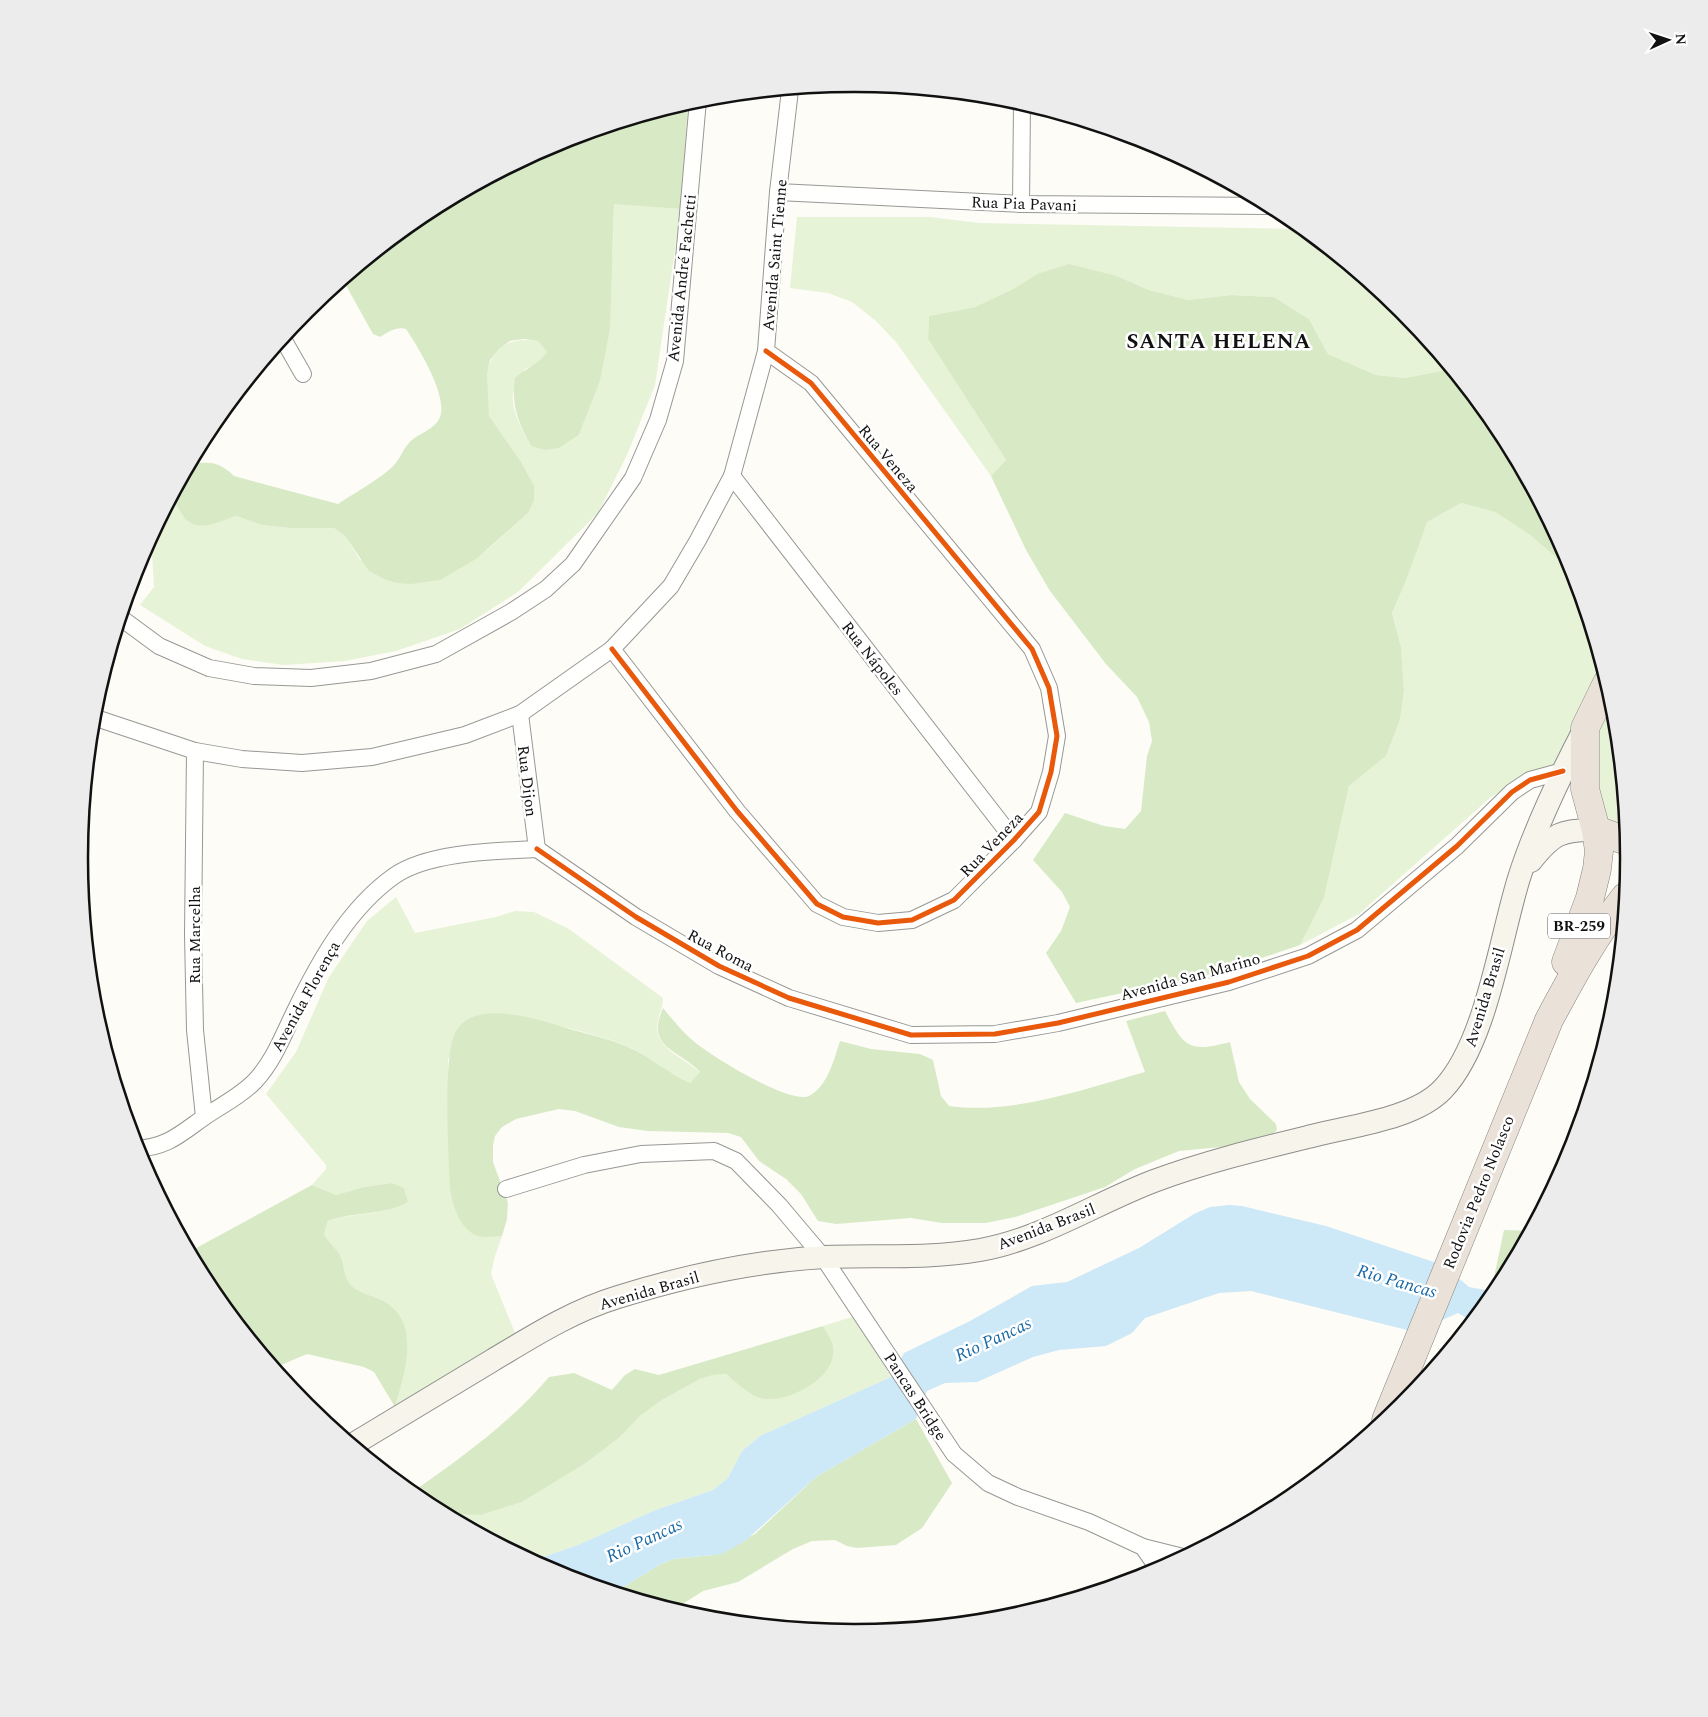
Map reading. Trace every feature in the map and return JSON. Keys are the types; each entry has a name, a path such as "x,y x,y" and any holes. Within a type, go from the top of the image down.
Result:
{"highway":[{"name":"Rodovia Pedro Nolasco","path":"1549,1020 1559,981 1590,898 1599,851 1596,830 1584,789 1585,728 1602,693"},
{"path":"1596,830 1620,838"},
{"name":"Rodovia Pedro Nolasco","path":"1393,1403 1549,1020 1580,962 1602,926 1619,904"}],"main road":[{"name":"Avenida Brasil","path":"357,1442 572,1314 616,1297 686,1278 752,1264 823,1257 937,1255 981,1250 1018,1240 1151,1182 1209,1162 1416,1108 1440,1092 1462,1066 1478,1024 1520,875 1563,772 1585,728"},
{"name":"Avenida Brasil","path":"1520,875 1546,842 1559,834 1575,830 1596,830"}],"street":[{"name":"Avenida Saint Tienne","path":"100,719 196,751 242,759 302,763 372,757 464,735 520,714 612,649 671,586 732,476 766,351 778,192 789,95"},
{"name":"Avenida André Fachetti","path":"125,621 158,646 208,668 254,676 311,678 371,671 436,654 511,612 546,589 573,564 633,478 658,420 675,361 697,109"},
{"path":"1022,111 1022,204"},
{"name":"Rua Pia Pavani","path":"778,192 1022,204 1255,206"},
{"path":"286,344 303,374"},
{"name":"Rua Veneza","path":"612,649 737,811 817,904 843,917 878,923 912,920 954,900 1039,812 1051,772 1057,736 1049,688 1032,649 811,383 766,351"},
{"name":"Rua Nápoles","path":"732,476 1014,840"},
{"name":"Rua Dijon","path":"520,714 537,848"},
{"name":"Rua Marcelha","path":"196,751 193,935 194,1030 204,1117"},
{"name":"Avenida San Marino","path":"911,1035 996,1034 1058,1023 1229,982 1308,956 1357,930 1457,846 1512,792 1530,780 1563,772"},
{"name":"Rua Roma","path":"537,848 636,917 719,966 789,998 911,1035"},
{"name":"Avenida Florença","path":"145,1149 154,1148 182,1134 255,1081 276,1052 296,1008 327,952 360,906 395,875 433,859 537,848"},
{"name":"Pancas Bridge","path":"506,1189 584,1165 641,1154 714,1151 736,1161 780,1205 823,1257 954,1454 988,1483 1018,1497 1089,1522 1143,1547 1174,1555"},
{"path":"1143,1547 1155,1563"}],"green space":[{"path":"687,111 681,209 614,204 610,329 600,381 579,435 559,448 545,450 531,446 522,429 515,406 515,378 547,352 538,341 524,339 510,341 499,349 490,360 487,374 489,416 521,462 534,486 534,500 528,513 476,559 440,580 411,584 397,583 369,571 345,536 334,528 290,528 262,525 236,516 208,525 201,525 189,521 183,516 175,504 197,463 219,465 234,476 338,504 390,469 411,441 438,421 441,412 441,401 432,374 406,329 389,331 380,337 373,334 346,285 387,250 428,221 515,171 561,150 608,133 656,118"},
{"path":"614,203 681,209 655,385 627,455 598,513 518,592 460,629 396,651 345,661 284,665 242,659 205,646 140,605 154,587 151,553 175,504 184,517 223,520 236,516 262,525 290,528 334,528 345,536 360,560 487,550 528,513 510,449 493,425 489,415 486,385 487,372 491,360 498,350 508,344 521,340 538,341 547,352 539,364 525,369 516,384 513,394 518,421 531,446 559,448 579,435 600,381 613,248"},
{"path":"797,217 930,217 979,223 1291,229 1321,250 1359,282 1396,317 1444,370 1405,378 1376,375 1328,354 1309,319 1274,297 1231,295 1188,300 1149,290 1117,276 1037,274 1013,289 975,307 929,316 928,339 1006,460 991,476 896,342 876,321 852,302 828,293 790,288"},
{"path":"1069,264 1117,276 1149,290 1188,300 1231,295 1274,297 1309,319 1328,354 1376,375 1405,378 1444,370 1491,433 1518,475 1560,561 1530,535 1495,512 1461,503 1427,522 1406,581 1392,613 1401,647 1404,691 1400,720 1386,756 1349,786 1324,898 1300,945 1220,972 1076,1003 1046,953 1061,931 1070,907 1062,892 1033,860 1065,813 1104,826 1125,829 1141,811 1147,756 1152,741 1149,722 1137,697 1106,664 1050,591 1026,550 991,476 1006,460 928,339 929,316 975,307 1013,289 1037,274"},
{"path":"1461,503 1495,512 1530,535 1560,561 1580,612 1602,693 1567,762 1533,772 1491,797 1359,914 1300,945 1324,898 1349,786 1386,756 1400,720 1404,691 1401,647 1392,613 1406,581 1426,522"},
{"path":"1606,711 1614,758 1620,834 1598,809 1593,782 1597,738"},
{"path":"396,897 415,933 496,917 515,911 534,912 569,929 663,998 657,1031 660,1039 671,1052 700,1073 690,1083 639,1052 604,1038 528,1018 505,1015 478,1015 448,1059 450,1190 460,1215 478,1236 502,1236 491,1274 517,1338 395,1407 405,1367 406,1338 403,1325 397,1313 387,1303 354,1288 350,1284 340,1255 324,1234 328,1221 389,1210 408,1202 391,1183 364,1187 336,1195 312,1185 326,1169 326,1165 266,1094 296,1052 329,977 367,921"},
{"path":"663,1008 691,1039 714,1056 768,1086 785,1093 799,1097 809,1096 816,1092 826,1079 840,1041 871,1049 920,1054 933,1060 941,1096 949,1106 973,1108 1023,1104 1048,1099 1145,1072 1126,1021 1165,1011 1177,1033 1189,1044 1196,1047 1205,1047 1230,1042 1239,1082 1250,1099 1276,1124 1277,1130 1269,1138 1253,1144 1179,1151 1135,1169 1105,1187 1015,1217 986,1223 942,1223 911,1218 836,1224 818,1221 801,1194 786,1179 759,1161 741,1137 728,1133 648,1131 619,1127 575,1111 559,1109 516,1119 502,1127 495,1136 493,1162 508,1203 507,1219 502,1236 480,1237 466,1229 455,1210 450,1190 448,1083 449,1061 456,1031 466,1021 479,1015 494,1013 529,1017 621,1044 644,1055 690,1083 700,1072 692,1064 667,1047 661,1040 658,1032"},
{"path":"391,1183 404,1188 408,1202 379,1212 328,1221 324,1234 340,1255 350,1284 354,1288 387,1303 404,1324 407,1352 395,1407 374,1372 364,1367 307,1354 280,1366 246,1325 195,1249 312,1185 336,1195 364,1187"},
{"path":"1504,1230 1524,1231 1518,1242 1493,1281"},
{"path":"855,1316 891,1377 760,1436 742,1451 728,1478 713,1490 653,1511 578,1545 541,1558 515,1546 458,1514 481,1515 522,1502 586,1463 620,1437 640,1416 662,1400 700,1379 726,1374 749,1393 777,1398 789,1394 833,1346 823,1326"},
{"path":"823,1326 833,1346 833,1358 828,1368 820,1377 799,1392 775,1399 759,1398 749,1393 726,1374 700,1379 662,1400 640,1416 620,1437 586,1463 522,1502 481,1515 458,1514 417,1488 501,1425 549,1377 574,1373 612,1390 625,1375 635,1369 659,1375"},
{"path":"916,1419 952,1483 922,1528 896,1545 857,1548 847,1546 835,1540 812,1541 793,1549 738,1582 703,1591 681,1605 621,1588 659,1565 673,1559 713,1555 755,1534 816,1477"}],"water":[{"name":"Rio Pancas","path":"1242,1206 1326,1226 1443,1265 1469,1287 1487,1290 1467,1318 1458,1313 1415,1332 1251,1291 1219,1293 1145,1318 1132,1333 1106,1346 1059,1350 1033,1357 977,1382 945,1383 927,1391 916,1419 816,1477 745,1541 722,1554 673,1559 659,1565 621,1588 541,1558 578,1545 653,1511 713,1490 728,1478 742,1451 760,1436 891,1377 904,1353 970,1321 1032,1286 1067,1282 1139,1248 1194,1214 1210,1207"}],"cycle path":[{"path":"612,649 737,811 817,904 843,917 878,923 912,920 954,900 1039,812 1051,772 1057,736 1049,688 1032,649 811,383 766,351"},
{"path":"537,849 636,917 719,966 789,998 911,1035 995,1034 1058,1023 1229,982 1308,956 1357,930 1457,846 1512,792 1530,780 1563,771"}],"district":[{"name":"SANTA HELENA","path":"1219,341"}]}
